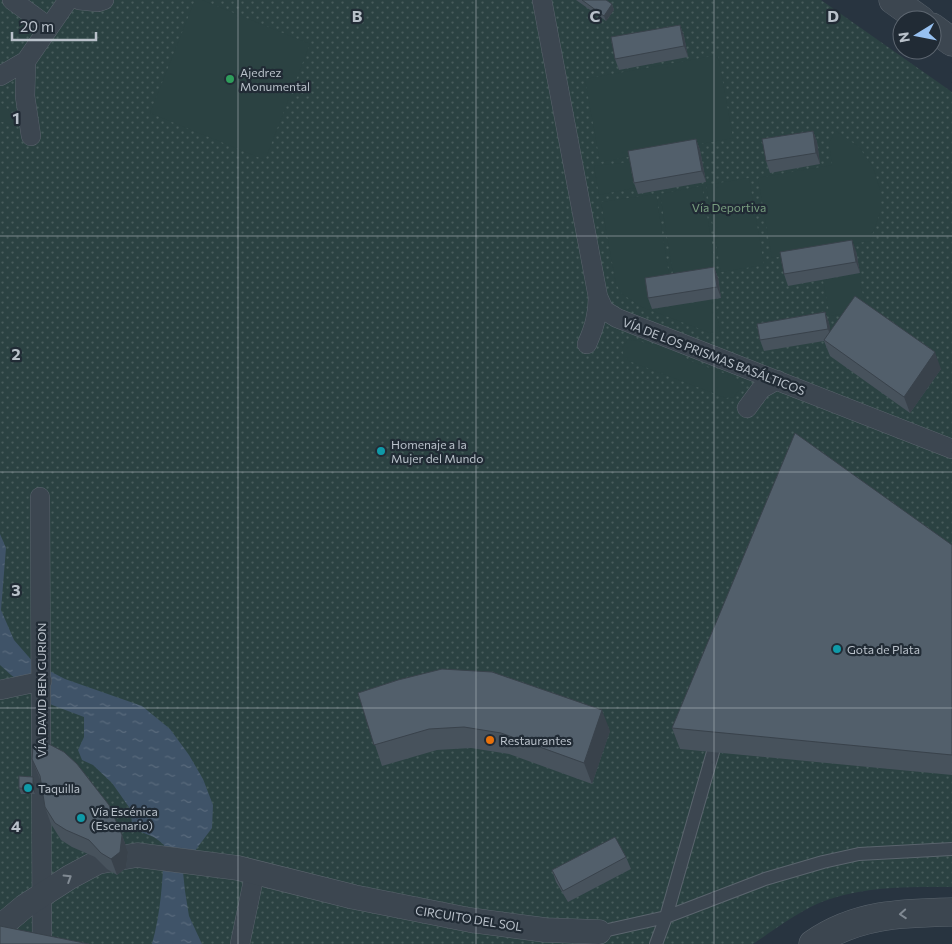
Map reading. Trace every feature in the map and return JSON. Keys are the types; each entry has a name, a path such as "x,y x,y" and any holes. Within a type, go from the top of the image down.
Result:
{"street":[{"path":"12,0 49,27"},
{"path":"0,76 26,61 68,0"},
{"path":"79,0 98,2 104,0"},
{"name":"VÍA DE LOS PRISMAS BASÁLTICOS","path":"542,0 598,297 604,310 617,318 952,449"},
{"path":"893,0 907,10"},
{"path":"26,61 25,96 31,136"},
{"path":"587,344 596,322 598,297"},
{"path":"747,408 761,390 777,380"},
{"name":"VÍA DAVID BEN GURION","path":"40,497 42,944"},
{"path":"0,690 42,681"},
{"name":"CIRCUITO DEL SOL","path":"0,927 26,906 70,877 98,862 137,855 238,868 354,897 470,920 545,930 599,932"},
{"path":"240,944 255,872"},
{"path":"812,944 850,924 882,915 952,912"}],"lane":[{"path":"656,944 666,917 713,752"},
{"name":"CIRCUITO DEL SOL","path":"599,932 666,917 765,880 822,862 859,854 952,849"}],"green space":[{"name":"Vía Deportiva","path":"0,0 821,0 892,50 892,60 906,60 952,92 952,887 875,889 830,899 790,919 753,944 0,944"},
{"name":"Ajedrez Monumental","path":"195,0 202,0 310,44 265,160 150,113"},
{"path":"718,55 733,138 600,162 585,79"},
{"path":"0,103 10,113 15,127 0,121"},
{"path":"836,131 859,147 873,167 880,190 880,213 870,241 772,258 758,178 832,165 829,142"},
{"path":"629,162 634,188 599,195 594,166"},
{"name":"Vía Deportiva","path":"749,178 764,265 721,272 706,185"},
{"path":"702,186 717,273 674,280 660,194"},
{"path":"656,194 670,281 653,309 714,299 721,337 642,307 622,294 616,284 601,202"},
{"path":"860,273 861,288 865,301 857,311 830,316 823,280"},
{"path":"634,340 676,350 688,360 734,377 739,383 739,390 734,397 726,398 629,361 624,356 622,348 627,341"}],"water":[{"path":"0,534 6,548 1,610 14,640 34,663 65,679 142,706 170,729 189,755 203,779 213,805 212,828 197,848 183,872 189,916 202,944 152,944 158,920 164,845 156,838 132,827 131,810 112,783 93,765 82,760 78,750 84,737 84,717 52,705 0,665"}],"building":[{"path":"582,0 606,0 612,4 604,16"},
{"path":"680,25 684,46 615,59 611,37"},
{"path":"813,131 816,153 766,161 762,139"},
{"path":"696,139 702,171 634,183 628,151"},
{"path":"852,240 856,262 784,274 780,252"},
{"path":"714,267 717,287 648,298 645,278"},
{"path":"855,296 935,352 904,397 824,340"},
{"path":"825,312 828,329 760,340 757,324"},
{"name":"Gota de Plata","path":"795,433 952,545 952,755 672,728"},
{"name":"Restaurantes","path":"442,669 492,672 602,710 584,763 501,733 464,727 429,729 374,745 358,693 398,680"},
{"name":"Vía Escénica (Escenario)","path":"41,742 64,752 77,764 109,805 122,835 120,852 111,859 101,853 89,840 55,823 45,807 40,776 32,759 33,747"},
{"path":"19,776 33,777 33,789 19,788"},
{"path":"615,837 626,857 563,891 552,870"},
{"path":"0,926 89,944 0,944"}],"place":[{"name":"Ajedrez Monumental","path":"230,79"},
{"name":"Homenaje a la Mujer del Mundo","path":"381,451"},
{"name":"Gota de Plata","path":"837,649"},
{"name":"Restaurantes","path":"490,740"},
{"name":"Taquilla","path":"28,788"},
{"name":"Vía Escénica (Escenario)","path":"81,818"}]}
